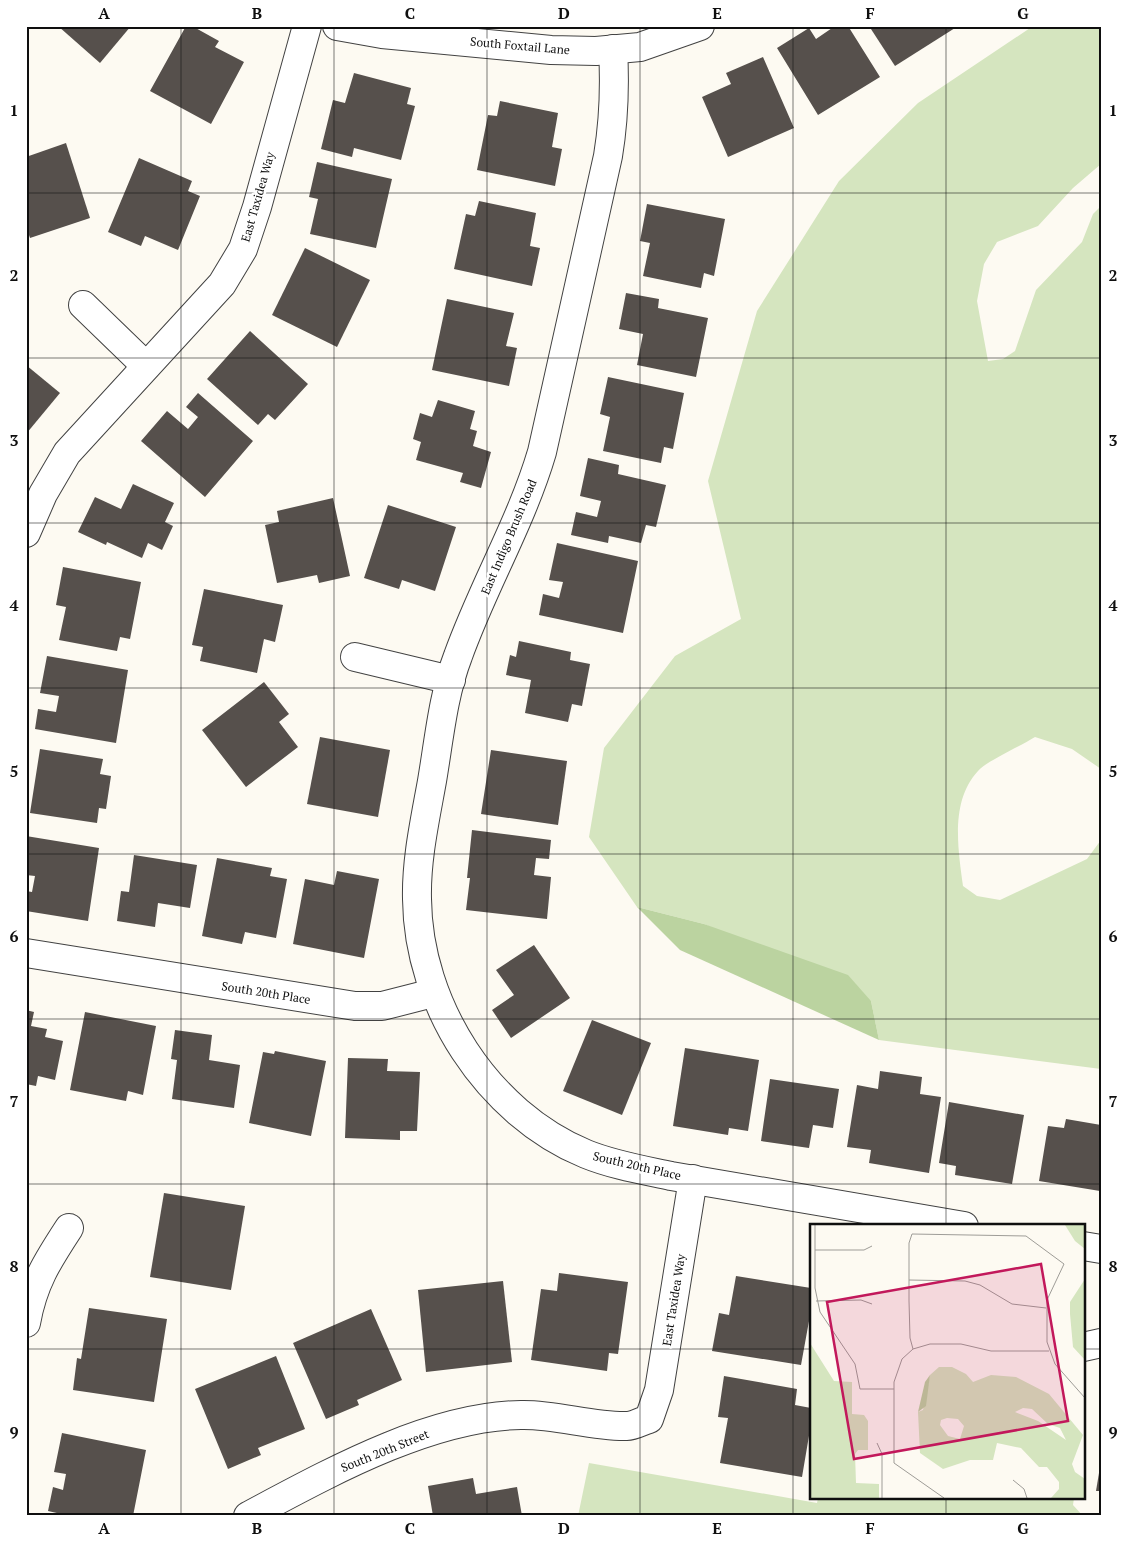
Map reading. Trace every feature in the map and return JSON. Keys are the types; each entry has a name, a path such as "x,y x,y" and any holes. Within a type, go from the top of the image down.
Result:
{"street":[{"name":"East Taxidea Way","path":"26,533 43,494 67,453 222,284 243,248 307,26"},
{"name":"South Foxtail Lane","path":"337,26 382,34 552,50 613,50 648,45 700,26"},
{"name":"East Indigo Brush Road","path":"433,993 420,936 417,900 424,827 450,680 457,656 530,493 542,452 608,156 613,120 613,50"},
{"path":"83,306 146,366"},
{"path":"355,657 450,680"},
{"name":"South 20th Place","path":"26,953 355,1006 382,1006 433,993 450,1027 470,1058 489,1082 535,1124 559,1141 586,1154 637,1169 952,1224"},
{"name":"East Taxidea Way","path":"649,1419 659,1390 693,1179"},
{"path":"26,1323 30,1298 43,1268 69,1228"},
{"path":"1084,1246 1101,1249"},
{"path":"1084,1347 1101,1343"},
{"name":"South 20th Street","path":"248,1516 342,1469 406,1440 467,1420 521,1415 628,1426 649,1419"}],"green space":[{"path":"1033,26 1101,26 1101,164 1073,188 1038,226 997,242 984,264 977,301 988,361 1003,359 1015,351 1036,290 1082,242 1093,214 1101,206 1101,769 1072,749 1035,737 997,758 978,771 969,783 963,796 958,826 959,857 963,886 977,896 1000,900 1087,859 1101,840 1101,1069 879,1040 871,1001 704,924 637,907 589,837 604,748 675,656 741,619 708,481 757,311 839,181 918,103"},
{"path":"637,907 704,924 848,975 871,1001 879,1040 680,950"},
{"path":"589,1463 817,1503 818,1500 1074,1500 1073,1505 1083,1516 578,1516"}],"building":[{"path":"58,26 131,26 100,63"},
{"path":"186,26 192,26 219,41 215,47 244,62 211,124 150,91"},
{"path":"835,26 848,26 880,77 818,115 777,48 809,28 816,39"},
{"path":"869,26 954,26 955,28 895,66"},
{"path":"763,57 794,128 728,157 702,97 731,84 726,73"},
{"path":"354,73 411,88 407,104 415,106 401,160 354,148 352,157 321,149 333,100 345,103"},
{"path":"500,101 558,113 552,147 562,149 555,186 477,170 488,115 497,116"},
{"path":"66,143 90,218 30,238 26,226 26,157"},
{"path":"139,158 192,181 188,191 200,196 178,250 145,236 141,246 108,232"},
{"path":"317,162 392,179 376,248 310,234 318,199 309,197"},
{"path":"479,201 536,213 530,246 540,248 532,286 454,269 466,214 475,216"},
{"path":"647,204 725,219 714,276 704,273 701,288 643,276 650,243 640,241"},
{"path":"305,248 370,280 337,347 272,315"},
{"path":"626,293 659,299 658,308 708,318 696,377 637,365 643,334 619,329"},
{"path":"447,299 514,313 506,346 517,348 509,386 432,370"},
{"path":"250,331 308,384 275,420 268,414 258,425 207,379"},
{"path":"26,365 60,393 26,434"},
{"path":"608,377 684,393 673,449 664,447 661,463 603,451 610,417 600,414"},
{"path":"198,393 253,441 205,497 141,441 167,411 188,429 198,417 186,407"},
{"path":"438,400 475,411 470,429 477,431 473,446 491,452 481,488 460,482 463,473 416,460 421,442 413,439 420,413 432,417"},
{"path":"588,458 619,465 618,474 666,485 656,527 646,525 641,543 609,536 608,543 571,535 576,512 597,517 601,501 580,496"},
{"path":"133,484 174,503 165,522 173,526 162,550 148,543 142,558 107,542 106,545 78,532 95,497 121,509"},
{"path":"333,498 350,576 319,583 317,575 277,583 265,525 279,522 277,511"},
{"path":"388,505 456,527 435,591 402,580 399,589 364,578"},
{"path":"557,543 638,561 623,633 539,615 543,594 559,598 563,582 549,580"},
{"path":"63,567 141,582 130,639 120,637 117,651 59,640 66,607 56,605"},
{"path":"204,589 283,605 275,642 264,639 257,673 200,661 203,647 192,645"},
{"path":"519,641 571,652 570,660 590,664 582,706 572,704 568,722 525,713 531,680 506,675 510,655 516,657"},
{"path":"47,656 128,670 116,743 35,729 38,709 56,712 59,696 40,693"},
{"path":"264,682 289,714 279,722 298,747 246,787 202,730"},
{"path":"320,737 390,750 378,817 307,804"},
{"path":"40,749 103,759 100,774 111,776 106,809 99,808 97,823 30,813"},
{"path":"491,750 567,761 558,825 481,814"},
{"path":"472,830 551,840 549,859 536,858 534,875 551,877 547,919 466,910 470,878 467,878"},
{"path":"26,836 99,848 88,921 26,911 26,891 32,892 35,876 26,875"},
{"path":"134,855 197,865 190,908 158,903 155,927 117,921 121,891 129,892"},
{"path":"217,858 272,868 270,876 287,879 276,938 245,932 242,944 202,936"},
{"path":"337,871 379,879 364,958 293,944 305,879 334,885"},
{"path":"534,945 570,998 511,1038 492,1010 514,995 496,970"},
{"path":"26,1010 34,1012 31,1026 47,1029 45,1037 63,1041 55,1080 38,1076 36,1086 26,1084"},
{"path":"85,1012 156,1026 143,1095 128,1091 126,1101 70,1090"},
{"path":"592,1020 651,1043 622,1115 563,1091"},
{"path":"175,1030 212,1035 209,1060 240,1065 234,1108 172,1099 177,1060 171,1059"},
{"path":"685,1048 759,1060 748,1131 729,1128 728,1135 673,1126"},
{"path":"275,1051 326,1061 311,1136 249,1123 263,1052 274,1054"},
{"path":"348,1058 388,1059 387,1071 420,1072 417,1131 400,1131 400,1140 345,1138"},
{"path":"880,1071 922,1077 920,1094 941,1097 929,1173 869,1163 871,1150 847,1147 857,1085 878,1089"},
{"path":"770,1079 839,1089 833,1128 813,1125 809,1148 761,1141"},
{"path":"949,1102 1024,1115 1012,1184 955,1175 956,1166 939,1163"},
{"path":"1066,1119 1101,1125 1100,1191 1039,1181 1048,1126 1064,1128"},
{"path":"164,1193 245,1206 231,1290 150,1277"},
{"path":"559,1273 628,1282 618,1354 609,1353 607,1371 531,1360 541,1289 557,1291"},
{"path":"736,1276 810,1288 810,1316 801,1365 712,1351 719,1313 729,1315"},
{"path":"503,1281 512,1362 426,1372 418,1290"},
{"path":"89,1308 167,1319 154,1402 73,1390 77,1358 81,1359"},
{"path":"371,1309 402,1380 357,1400 359,1405 326,1419 293,1343"},
{"path":"276,1356 305,1429 258,1448 261,1455 228,1469 195,1389"},
{"path":"724,1376 797,1389 795,1405 810,1408 810,1430 802,1477 720,1463 728,1418 718,1417"},
{"path":"62,1433 146,1450 133,1516 70,1516 48,1511 53,1487 63,1490 66,1474 54,1472"},
{"path":"1100,1467 1101,1491 1096,1491"},
{"path":"473,1478 476,1494 517,1487 522,1516 433,1516 428,1486"}]}
